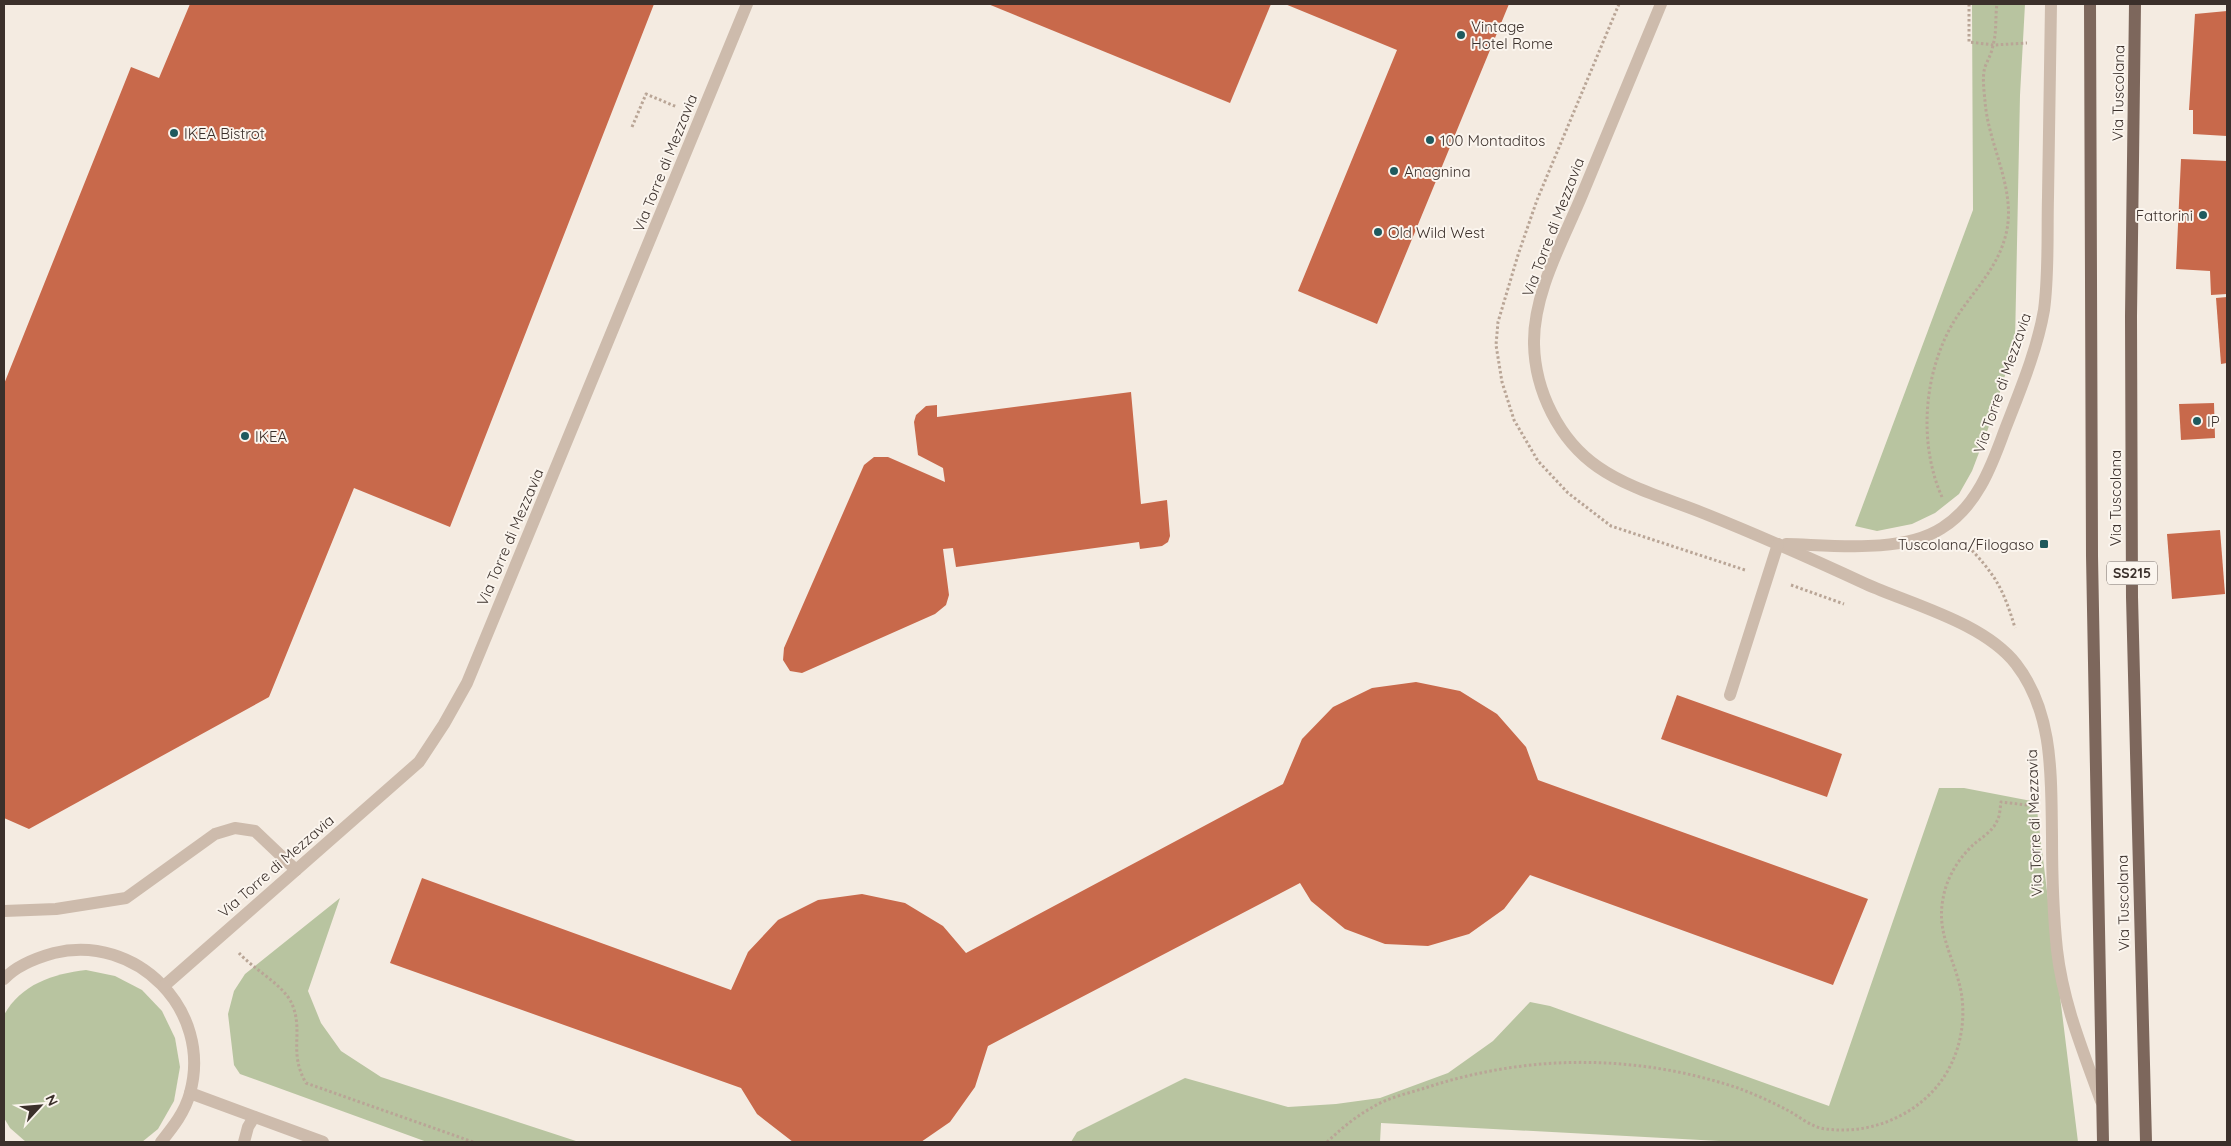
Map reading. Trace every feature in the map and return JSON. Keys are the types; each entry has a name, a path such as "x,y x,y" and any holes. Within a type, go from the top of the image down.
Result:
{"main road":[{"name":"Via Tuscolana","path":"2090,4 2092,556 2103,1142"},
{"name":"Via Tuscolana","path":"2135,4 2131,316 2132,588 2146,1142"}],"street":[{"name":"Via Torre di Mezzavia","path":"164,986 419,762 444,724 467,683 701,118 746,4"},
{"name":"Via Torre di Mezzavia","path":"1661,4 1546,285 1536,322 1536,363 1540,382 1553,416 1572,444 1598,467 1649,492 1778,544 1892,596 1980,632 2011,658 2025,677 2040,712 2050,756 2052,896 2060,971 2073,1023 2101,1100"},
{"name":"Via Torre di Mezzavia","path":"1778,544 1843,546 1914,540 1941,529 1963,511 1985,479 2012,413 2037,340 2044,310 2047,257 2051,4"},
{"path":"1730,695 1778,544"},
{"path":"4,911 56,909 126,898 215,834 235,828 255,831 296,870"},
{"path":"5,976 38,957 71,949 106,952 138,964 164,986 185,1018 194,1056 190,1093 177,1123 161,1142"},
{"path":"190,1093 323,1142"},
{"path":"244,1142 248,1127 254,1117"}],"path":[{"path":"1618,4 1537,200 1498,322 1496,345 1502,382 1514,420 1538,461 1568,493 1611,526 1850,606"},
{"path":"1969,4 1969,42 1994,45 2033,43"},
{"path":"632,127 646,94 701,118"},
{"path":"1327,1142 1352,1120 1375,1105 1458,1077 1495,1068 1538,1063 1603,1062 1685,1073 1740,1089 1824,1130 1867,1128 1892,1120 1930,1095 1945,1077 1954,1058 1963,1018 1963,997 1958,977 1943,938 1941,918 1943,899 1947,881 1958,862 1997,821 2001,802"},
{"path":"222,934 248,964 275,984 291,1002 296,1017 297,1069 306,1083 473,1142"}],"green space":[{"path":"1972,4 2025,4 2020,95 2015,343 1991,421 1972,471 1959,494 1935,513 1912,524 1877,531 1855,526 1973,210"},
{"path":"1939,788 1964,788 2036,802 2078,1142 1738,1142 1381,1123 1380,1142 1071,1142 1077,1132 1185,1078 1288,1107 1336,1104 1380,1098 1448,1073 1493,1041 1530,1002 1550,1006 1829,1106"},
{"path":"340,898 308,991 321,1023 341,1051 381,1077 579,1142 427,1142 240,1074 234,1065 228,1014 234,991 245,974"},
{"path":"86,970 115,976 142,990 162,1011 175,1038 180,1067 174,1101 158,1129 142,1142 26,1142 10,1128 4,1118 4,1015 19,995 39,982 62,974"}],"building":[{"name":"IKEA","path":"190,4 654,4 450,527 354,488 269,697 29,829 4,818 4,384 131,67 159,78"},
{"path":"988,4 1271,4 1230,103"},
{"name":"Anagnina","path":"1285,4 1509,4 1377,324 1298,291 1397,50"},
{"path":"2227,11 2227,136 2193,134 2193,110 2189,110 2195,14"},
{"name":"Fattorini","path":"2181,159 2227,161 2227,294 2211,295 2210,271 2176,269"},
{"path":"2227,297 2227,363 2221,364 2216,298"},
{"path":"1131,392 1141,504 1167,500 1170,536 1168,542 1162,546 1140,549 1139,542 956,567 953,548 943,549 949,595 946,605 935,614 802,673 790,671 783,660 784,648 864,465 874,457 888,457 945,482 943,468 918,455 914,422 916,415 926,406 937,405 937,417"},
{"name":"IP","path":"2214,403 2215,438 2181,440 2179,404"},
{"path":"2220,530 2225,594 2172,599 2167,534"},
{"path":"1416,682 1460,691 1497,714 1526,747 1538,780 1868,899 1833,985 1530,875 1504,909 1469,934 1428,946 1385,944 1345,929 1311,901 1300,883 988,1046 975,1087 950,1122 921,1142 793,1142 757,1114 741,1088 390,963 422,878 731,990 748,952 778,920 818,900 862,894 905,903 943,926 966,953 1283,784 1302,739 1333,707 1372,688"},
{"path":"1677,695 1842,754 1827,797 1661,739"}],"place":[{"name":"Vintage Hotel Rome","path":"1461,35"},
{"name":"IKEA Bistrot","path":"174,133"},
{"name":"100 Montaditos","path":"1430,140"},
{"name":"Anagnina","path":"1394,171"},
{"name":"Fattorini","path":"2203,215"},
{"name":"Old Wild West","path":"1378,232"},
{"name":"IP","path":"2197,421"},
{"name":"IKEA","path":"245,436"},
{"name":"Tuscolana/Filogaso","path":"2044,544"}]}
